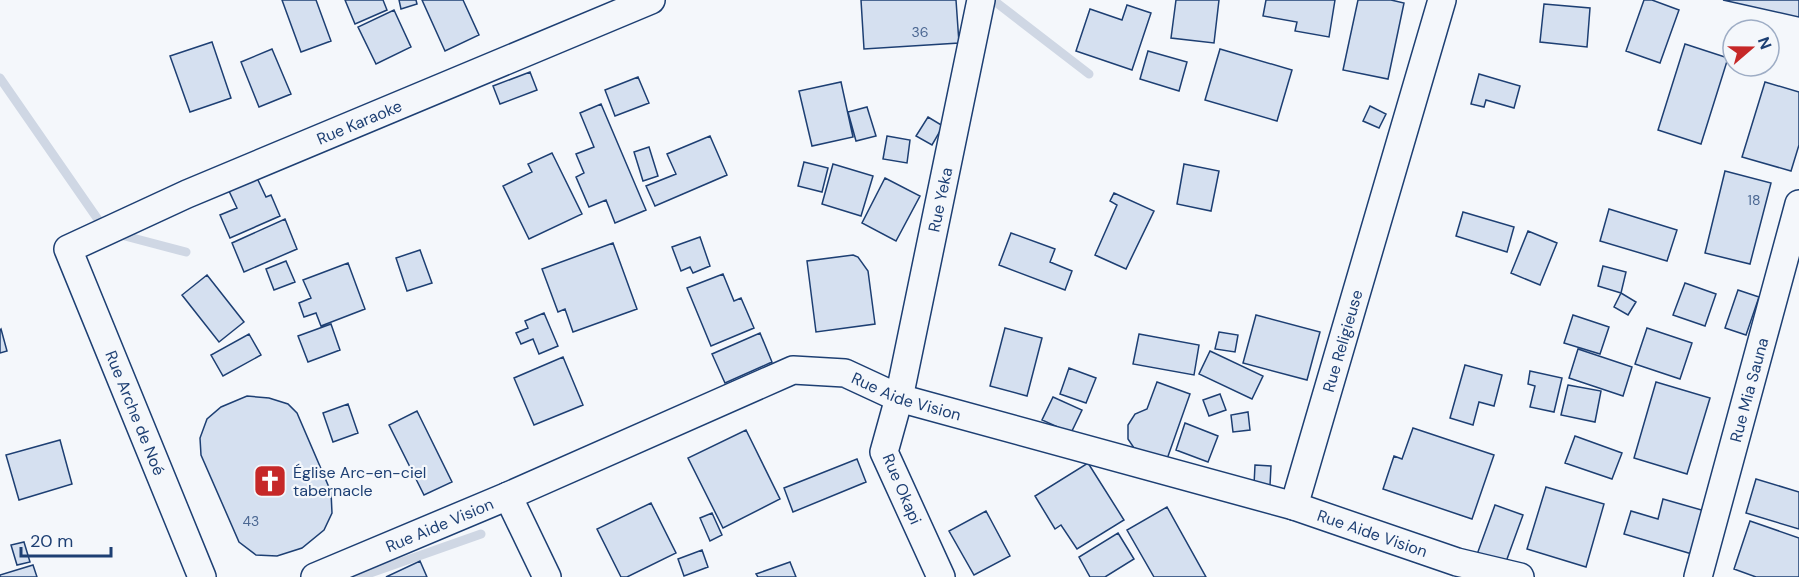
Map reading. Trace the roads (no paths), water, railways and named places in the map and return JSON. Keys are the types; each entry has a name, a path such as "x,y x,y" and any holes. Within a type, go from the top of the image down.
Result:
{"street":[{"name":"Rue Karaoke","path":"68,249 187,194 651,0"},
{"name":"Rue Yeka","path":"899,398 981,0"},
{"name":"Rue Religieuse","path":"1294,506 1442,0"},
{"name":"Rue Mia Sauna","path":"1698,577 1799,204"},
{"name":"Rue Arche de Noé","path":"68,249 202,577"},
{"name":"Rue Aide Vision","path":"315,577 508,496 793,370 845,373 899,398 1294,506 1462,569 1520,577"},
{"name":"Rue Okapi","path":"899,398 884,453 941,577"},
{"path":"508,496 548,577"}],"waterway":[{"path":"993,0 1089,74"},
{"path":"0,78 106,231 186,252"},
{"path":"359,577 481,534"}],"place":[{"name":"Église Arc-en-ciel tabernacle","path":"270,481"}]}
